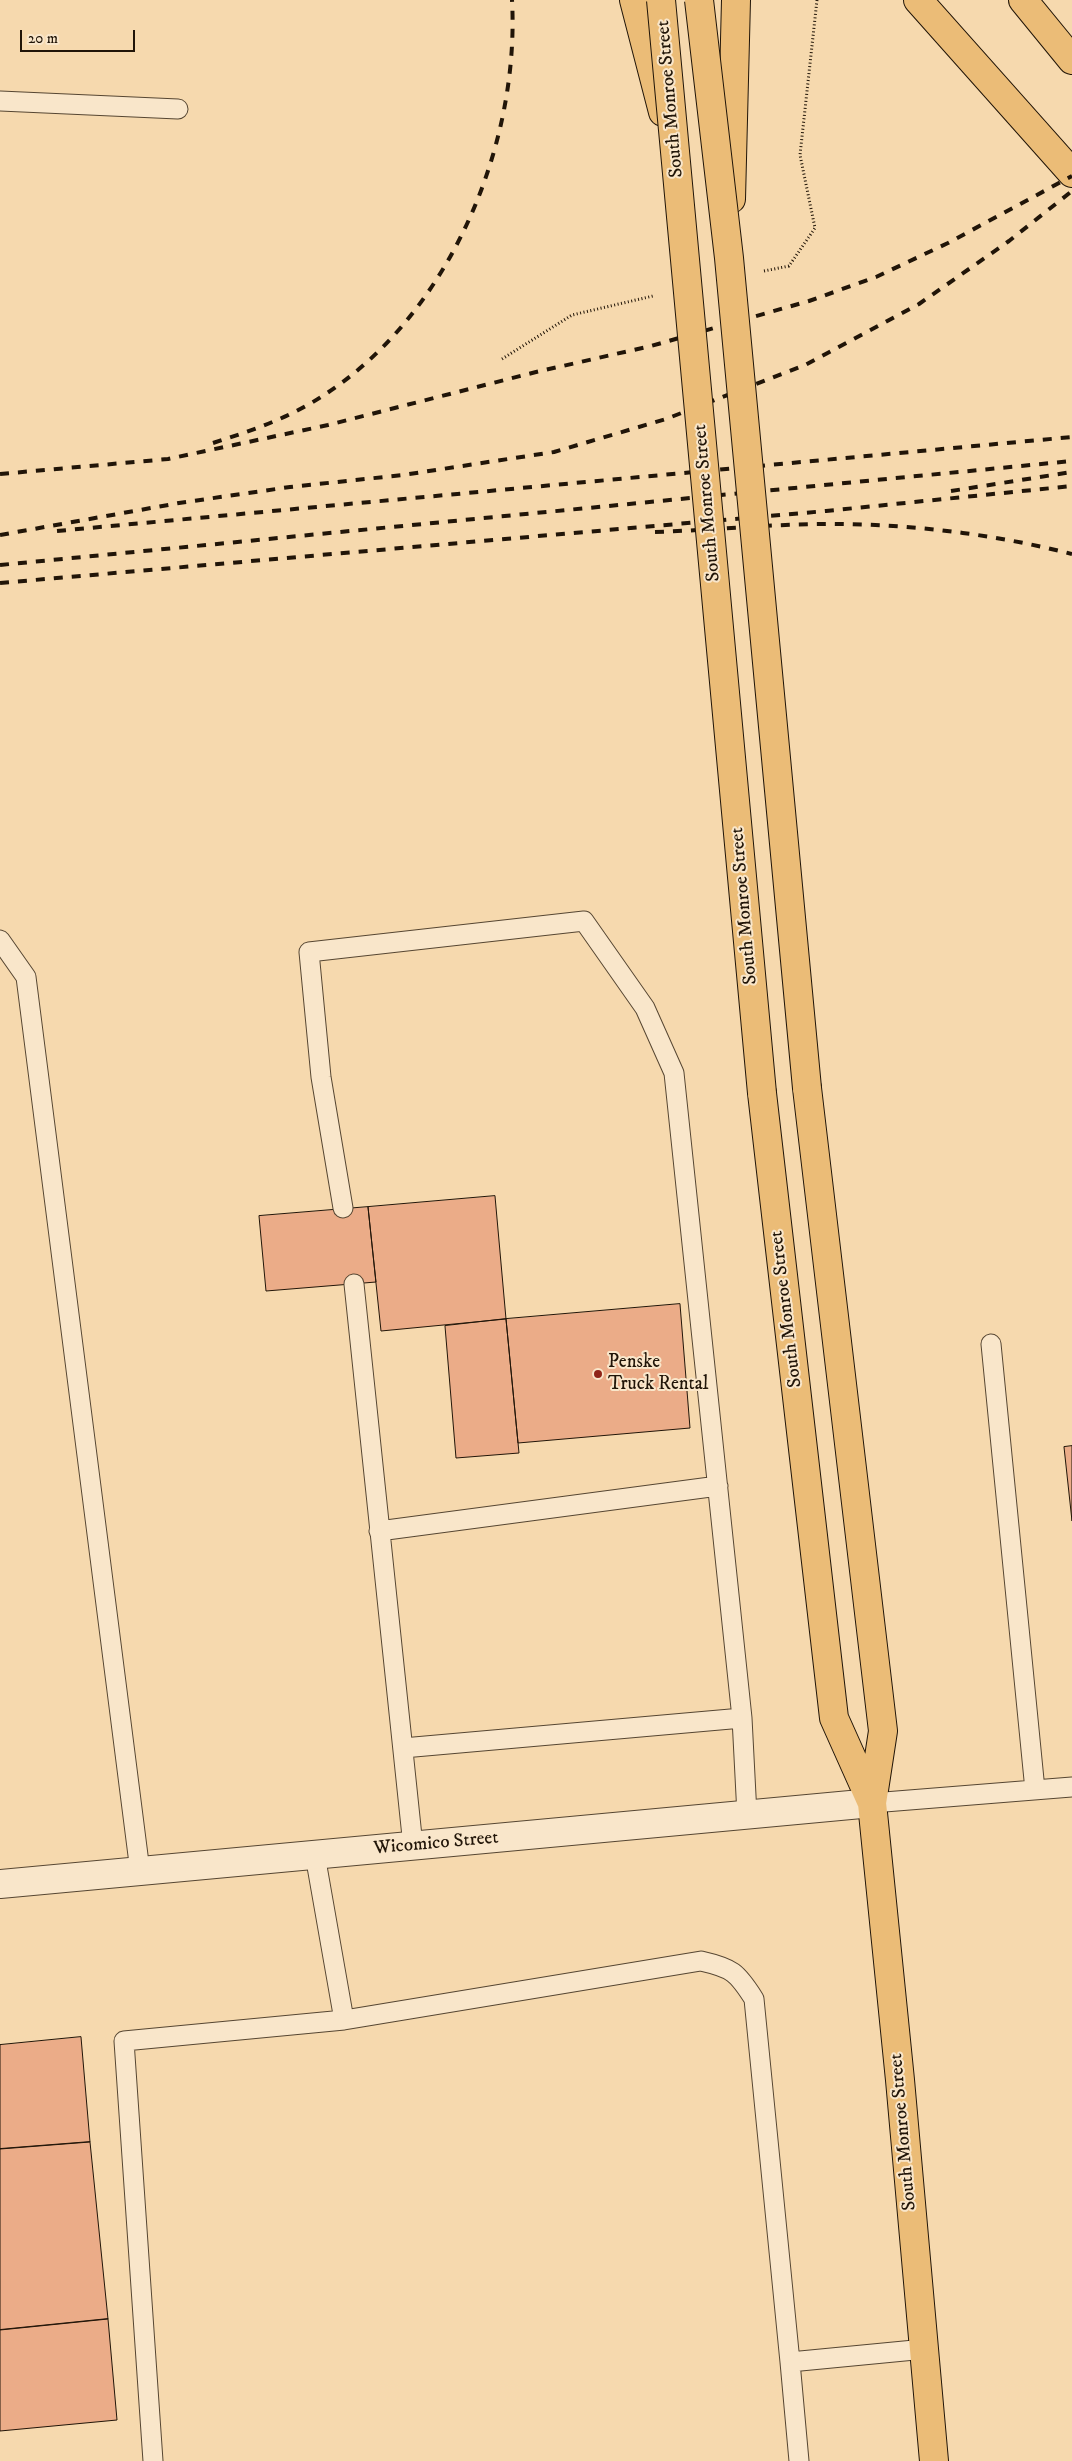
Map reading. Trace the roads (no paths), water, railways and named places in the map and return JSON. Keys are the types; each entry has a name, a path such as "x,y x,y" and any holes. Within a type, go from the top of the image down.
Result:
{"main road":[{"path":"634,0 678,177"},
{"name":"South Monroe Street","path":"661,0 762,1093 834,1718 872,1803"},
{"name":"South Monroe Street","path":"699,0 729,258 807,1088 883,1731 872,1803 934,2461"},
{"path":"729,258 736,0"},
{"path":"918,0 1072,173"},
{"path":"1023,0 1072,60"}],"street":[{"name":"Wicomico Street","path":"0,1884 872,1803"}],"lane":[{"path":"0,101 178,109"},
{"path":"343,1208 321,1077 310,952 584,921 645,1008 674,1072 742,1718 746,1815"},
{"path":"0,940 26,977 140,1871"},
{"path":"354,1284 413,1846"},
{"path":"991,1344 1035,1790"},
{"path":"379,1531 718,1486"},
{"path":"403,1748 742,1718"},
{"path":"872,1803 1072,1787"},
{"path":"314,1855 344,2020"},
{"path":"153,2461 124,2042 344,2020 701,1961 727,1967 742,1980 754,1999 799,2461"},
{"path":"790,2362 925,2350"}],"railway":[{"path":"213,443 282,418 321,397 366,363 406,322 439,275 467,224 489,169 503,113 511,56 512,0"},
{"path":"0,474 168,459 328,425 536,372 651,346 809,301 876,277 948,243 1072,176"},
{"path":"0,535 179,503 290,487 403,475 554,452 666,419 805,365 919,304 1009,241 1072,191"},
{"path":"57,531 1072,437"},
{"path":"0,565 1072,461"},
{"path":"951,491 1072,472"},
{"path":"0,583 826,511 1072,486"},
{"path":"655,532 795,525 900,526 987,536 1072,554"}],"place":[{"name":"Penske Truck Rental","path":"598,1374"}]}
